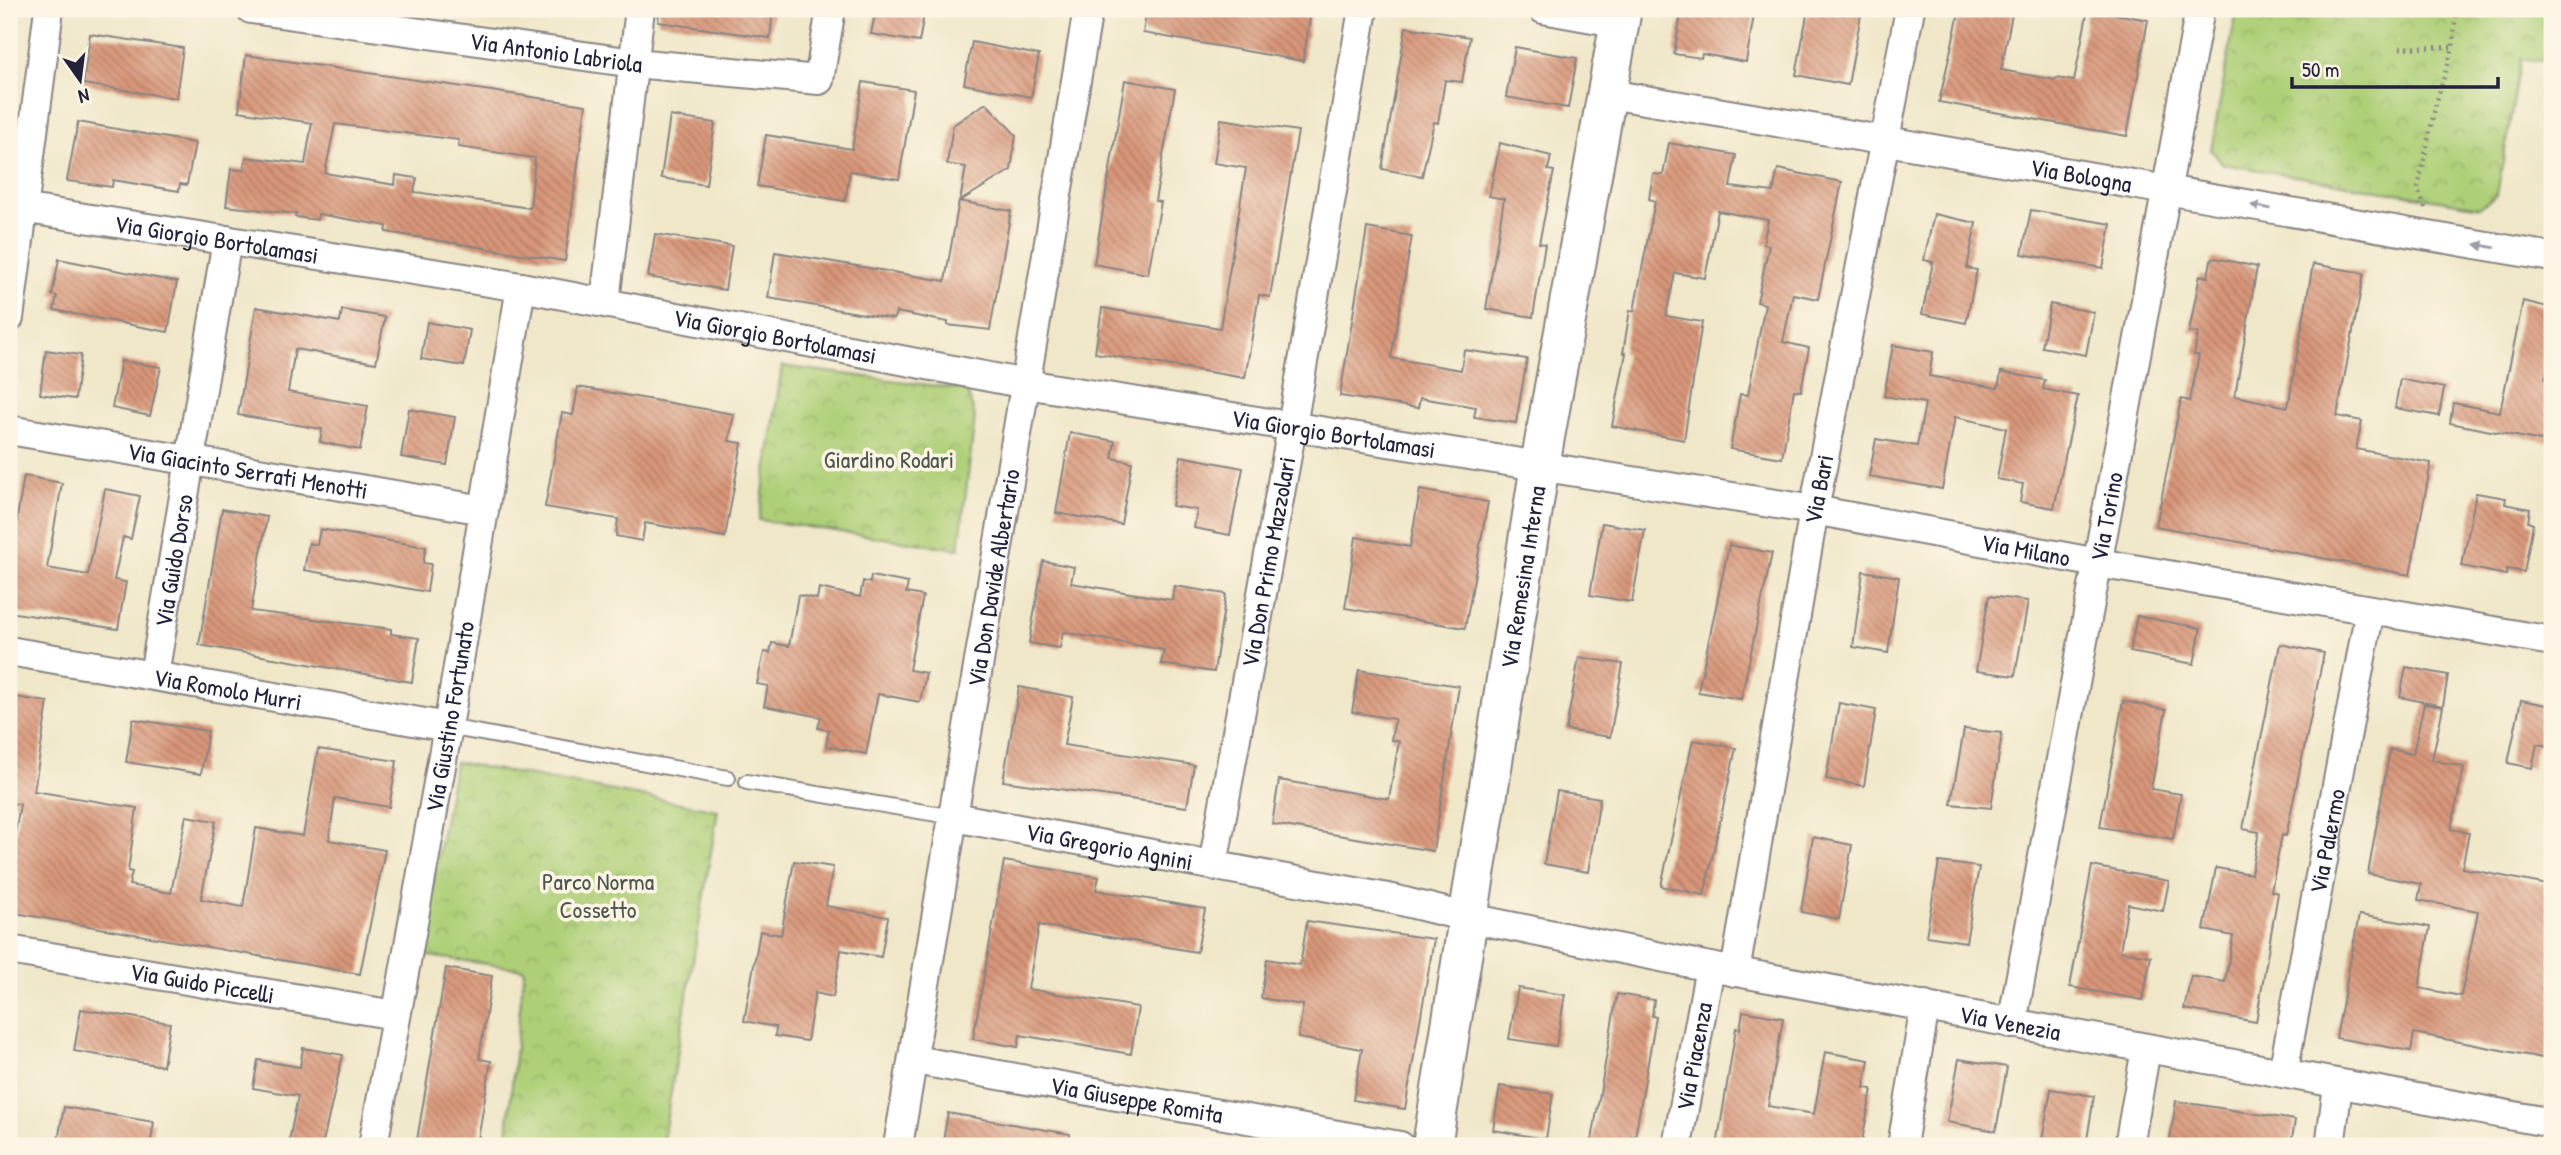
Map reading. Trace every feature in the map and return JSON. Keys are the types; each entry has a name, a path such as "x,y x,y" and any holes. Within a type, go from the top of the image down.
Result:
{"street":[{"path":"9,318 17,207 50,9"},
{"name":"Via Antonio Labriola","path":"251,9 634,63 819,80 831,9"},
{"path":"605,301 640,9"},
{"name":"Via Don Davide Albertario","path":"898,1146 1088,9"},
{"name":"Via Don Primo Mazzolari","path":"1213,865 1292,427 1363,9"},
{"path":"1544,9 1621,16"},
{"name":"Via Bari","path":"1722,970 1910,9"},
{"name":"Via Torino","path":"2012,1024 2200,9"},
{"name":"Via Remesina Interna","path":"1432,1146 1540,465 1621,16"},
{"name":"Via Bologna","path":"1608,94 1885,138 2165,191 2552,257"},
{"name":"Via Giorgio Bortolamasi","path":"17,207 605,301 1026,384 1540,465"},
{"name":"Via Guido Dorso","path":"154,675 227,240"},
{"name":"Via Giustino Fortunato","path":"373,1146 448,727 521,287"},
{"name":"Via Giacinto Serrati Menotti","path":"9,430 484,510"},
{"name":"Via Milano","path":"1540,465 1814,510 2098,563 2552,640"},
{"name":"Via Palermo","path":"2283,1073 2370,610"},
{"name":"Via Romolo Murri","path":"9,651 448,727"},
{"name":"Via Gregorio Agnini","path":"954,817 1393,899 1470,918"},
{"name":"Via Venezia","path":"1470,918 1722,970 2283,1073 2338,1086 2552,1123"},
{"name":"Via Guido Piccelli","path":"9,950 395,1015"},
{"name":"Via Piacenza","path":"1677,1146 1722,970"},
{"path":"1902,1146 1925,1006"},
{"path":"2129,1146 2146,1049"},
{"name":"Via Giuseppe Romita","path":"914,1060 1400,1146"},
{"path":"2330,1146 2338,1086"}],"lane":[{"path":"448,727 728,778"},
{"name":"Via Gregorio Agnini","path":"747,782 954,817"}],"path":[{"path":"2437,237 2417,188 2435,107 2453,47 2456,9"},
{"path":"2400,48 2453,47"}],"green space":[{"path":"2237,9 2552,9 2550,61 2521,59 2497,195 2480,207 2223,164 2211,150"},
{"name":"Giardino Rodari","path":"782,366 967,390 975,417 959,549 759,520"},
{"name":"Parco Norma Cossetto","path":"455,762 718,810 662,1146 589,1146 507,1133 524,969 420,955"}],"building":[{"path":"659,9 773,9 770,38 658,22"},
{"path":"876,9 925,9 919,42 871,34"},
{"path":"1147,9 1291,9 1311,12 1303,61 1143,33"},
{"path":"1682,9 1700,13 1700,9 1713,9 1754,15 1746,62 1702,54 1701,58 1674,54"},
{"path":"1808,9 1862,9 1848,85 1796,75"},
{"path":"1960,9 2013,9 2001,70 2056,80 2074,81 2088,9 2148,20 2127,136 1939,102"},
{"path":"1406,27 1470,37 1462,82 1445,80 1438,123 1434,122 1422,176 1382,169"},
{"path":"90,34 183,48 176,98 83,84"},
{"path":"972,42 1039,55 1031,97 964,84"},
{"path":"1515,47 1577,58 1568,108 1506,97"},
{"path":"246,55 586,105 565,261 386,232 387,226 318,214 317,220 295,217 296,214 226,206 231,169 244,170 246,157 305,164 312,123 239,111","holes":["335,124 459,140 458,147 535,158 530,208 414,192 417,178 396,175 395,185 325,173"]},
{"path":"1125,80 1175,89 1155,201 1161,202 1148,274 1094,264"},
{"path":"863,82 914,90 899,179 850,171 845,201 757,186 766,135 852,149"},
{"path":"986,103 1016,135 1011,170 960,201 966,167 947,164 953,125"},
{"path":"670,116 715,123 706,185 661,178"},
{"path":"1221,119 1298,131 1270,297 1259,295 1245,378 1095,353 1102,308 1220,328 1246,168 1214,163"},
{"path":"78,122 195,143 187,185 180,184 179,191 113,180 112,187 67,181"},
{"path":"1500,143 1551,156 1548,170 1554,171 1539,243 1545,244 1533,317 1486,309 1504,199 1489,196"},
{"path":"1669,143 1736,155 1730,187 1773,192 1778,169 1842,182 1818,299 1793,294 1783,342 1809,348 1801,391 1794,390 1782,458 1730,449 1740,394 1748,395 1765,304 1757,302 1769,245 1763,244 1768,220 1718,211 1705,278 1675,273 1666,316 1702,322 1684,440 1612,426 1626,353 1623,353 1630,310 1634,311 1655,201 1649,199 1653,174 1663,175"},
{"path":"959,201 1011,211 990,330 948,325 948,322 896,312 894,319 768,298 775,252 945,281"},
{"path":"2031,210 2111,224 2103,268 2022,254"},
{"path":"1934,214 1976,223 1967,268 1977,270 1966,323 1922,314 1933,262 1924,260"},
{"path":"1367,228 1412,236 1391,358 1461,370 1464,350 1527,359 1516,423 1474,417 1476,407 1420,398 1418,408 1340,396"},
{"path":"655,234 732,246 725,290 648,277"},
{"path":"2216,258 2257,267 2235,396 2288,407 2313,264 2364,273 2337,416 2362,421 2356,449 2431,463 2410,575 2156,526 2181,399 2190,401 2199,355 2194,355 2198,333 2189,332 2200,275 2208,277 2211,260"},
{"path":"59,259 177,282 168,332 54,310 57,296 52,295"},
{"path":"2523,301 2552,308 2552,351 2545,379 2552,381 2552,443 2450,423 2453,403 2500,412"},
{"path":"2050,304 2094,312 2086,355 2042,347"},
{"path":"256,307 340,322 342,310 385,317 376,363 295,349 288,392 368,406 360,450 320,442 322,429 238,415"},
{"path":"427,322 470,330 464,366 421,359"},
{"path":"1893,345 1933,352 1929,376 1998,388 2001,372 2045,380 2043,389 2078,396 2054,508 2020,502 2023,484 1997,479 2006,428 1955,417 1942,489 1869,476 1876,439 1917,446 1925,403 1884,396"},
{"path":"46,350 81,355 75,399 40,394"},
{"path":"121,361 161,367 150,416 112,408"},
{"path":"2400,379 2444,388 2439,416 2395,408"},
{"path":"578,387 734,414 729,441 742,443 725,537 645,523 642,541 616,536 618,519 545,507 562,413 573,415"},
{"path":"409,409 455,417 447,465 401,457"},
{"path":"1070,433 1115,441 1112,458 1132,462 1121,524 1056,513"},
{"path":"1181,456 1243,468 1230,535 1194,528 1197,510 1172,506"},
{"path":"24,476 62,483 47,568 88,575 105,489 140,496 131,539 123,537 114,580 126,582 118,629 9,612 9,534 11,523 16,524"},
{"path":"1420,490 1488,502 1465,628 1345,608 1356,537 1410,547"},
{"path":"2476,493 2506,498 2505,504 2530,509 2528,522 2533,524 2524,572 2507,569 2506,575 2462,566"},
{"path":"222,509 267,517 251,611 391,629 391,634 419,638 412,682 199,645"},
{"path":"1602,523 1645,530 1632,602 1590,595"},
{"path":"320,529 426,547 423,563 431,564 427,592 304,570 309,543 317,545"},
{"path":"1729,545 1772,553 1741,699 1698,692"},
{"path":"1043,561 1074,567 1071,583 1172,600 1174,586 1226,594 1214,672 1161,664 1164,650 1063,632 1060,648 1029,643"},
{"path":"1863,571 1899,577 1888,653 1853,647"},
{"path":"871,576 908,583 906,593 923,596 909,670 926,673 920,702 878,694 866,754 826,746 829,730 818,728 821,717 764,706 768,686 757,684 764,652 770,653 772,643 789,646 798,595 817,599 819,588 860,597 863,581 870,583"},
{"path":"1989,596 2028,601 2015,676 1976,671"},
{"path":"2137,616 2201,628 2194,664 2130,652"},
{"path":"2280,644 2324,653 2286,836 2282,835 2271,891 2278,893 2256,1022 2184,1009 2191,976 2225,982 2233,936 2204,930 2216,868 2251,874 2259,832 2243,829"},
{"path":"1579,657 1623,664 1610,737 1566,730"},
{"path":"2406,667 2448,675 2443,706 2400,697"},
{"path":"1359,670 1459,686 1433,851 1272,824 1279,780 1389,799 1399,741 1391,740 1395,719 1352,712"},
{"path":"1019,687 1073,697 1064,745 1194,765 1187,807 1003,781"},
{"path":"9,696 48,702 34,791 137,808 128,871 132,872 129,885 171,893 186,816 216,821 201,899 243,907 256,828 303,836 318,749 397,761 389,807 335,798 329,840 385,850 360,974 9,912 9,870 20,804 9,803"},
{"path":"2521,700 2552,706 2552,747 2537,744 2532,768 2508,763"},
{"path":"2123,701 2166,710 2151,789 2181,794 2173,839 2100,827"},
{"path":"1839,703 1876,710 1864,786 1826,779"},
{"path":"2424,704 2443,707 2432,760 2464,767 2451,829 2469,833 2462,868 2552,886 2552,1060 2414,1033 2411,1051 2336,1038 2359,915 2430,927 2419,988 2461,996 2478,911 2418,900 2421,884 2368,874 2390,749 2413,754"},
{"path":"133,719 208,731 201,774 126,762"},
{"path":"1964,729 2002,733 1991,808 1951,804"},
{"path":"1693,740 1736,748 1704,895 1661,886"},
{"path":"1557,791 1600,798 1588,872 1544,864"},
{"path":"1813,837 1852,845 1839,919 1801,912"},
{"path":"794,861 833,867 826,906 888,917 881,957 841,950 833,997 815,993 807,1041 775,1036 776,1027 744,1021 760,931 781,935"},
{"path":"1004,861 1099,877 1096,890 1205,909 1197,952 1039,925 1028,989 1138,1007 1131,1054 1020,1035 1018,1047 973,1039"},
{"path":"1939,862 1979,867 1966,942 1926,936"},
{"path":"2092,866 2169,881 2163,911 2128,904 2120,951 2151,956 2143,1000 2070,987"},
{"path":"1307,921 1434,939 1405,1109 1353,1100 1362,1049 1298,1038 1303,1005 1261,998 1267,959 1300,965"},
{"path":"446,968 492,976 479,1059 491,1061 477,1146 416,1146"},
{"path":"1518,988 1565,995 1556,1046 1509,1039"},
{"path":"1617,994 1654,1000 1652,1016 1656,1017 1635,1137 1631,1136 1629,1146 1591,1146"},
{"path":"81,1009 170,1023 163,1066 74,1051"},
{"path":"1743,1011 1783,1018 1768,1106 1814,1114 1825,1052 1869,1060 1864,1088 1872,1089 1861,1146 1717,1146 1736,1028 1740,1029"},
{"path":"303,1048 343,1055 322,1146 288,1146 298,1096 253,1088 258,1060 300,1067"},
{"path":"1959,1059 2007,1067 1996,1131 1947,1122"},
{"path":"1500,1086 1553,1094 1546,1139 1493,1130"},
{"path":"2051,1089 2094,1096 2086,1146 2041,1146"},
{"path":"2176,1101 2295,1120 2291,1146 2169,1146"},
{"path":"64,1107 154,1122 150,1146 57,1146"},
{"path":"948,1113 1070,1134 1069,1146 942,1146"}]}
